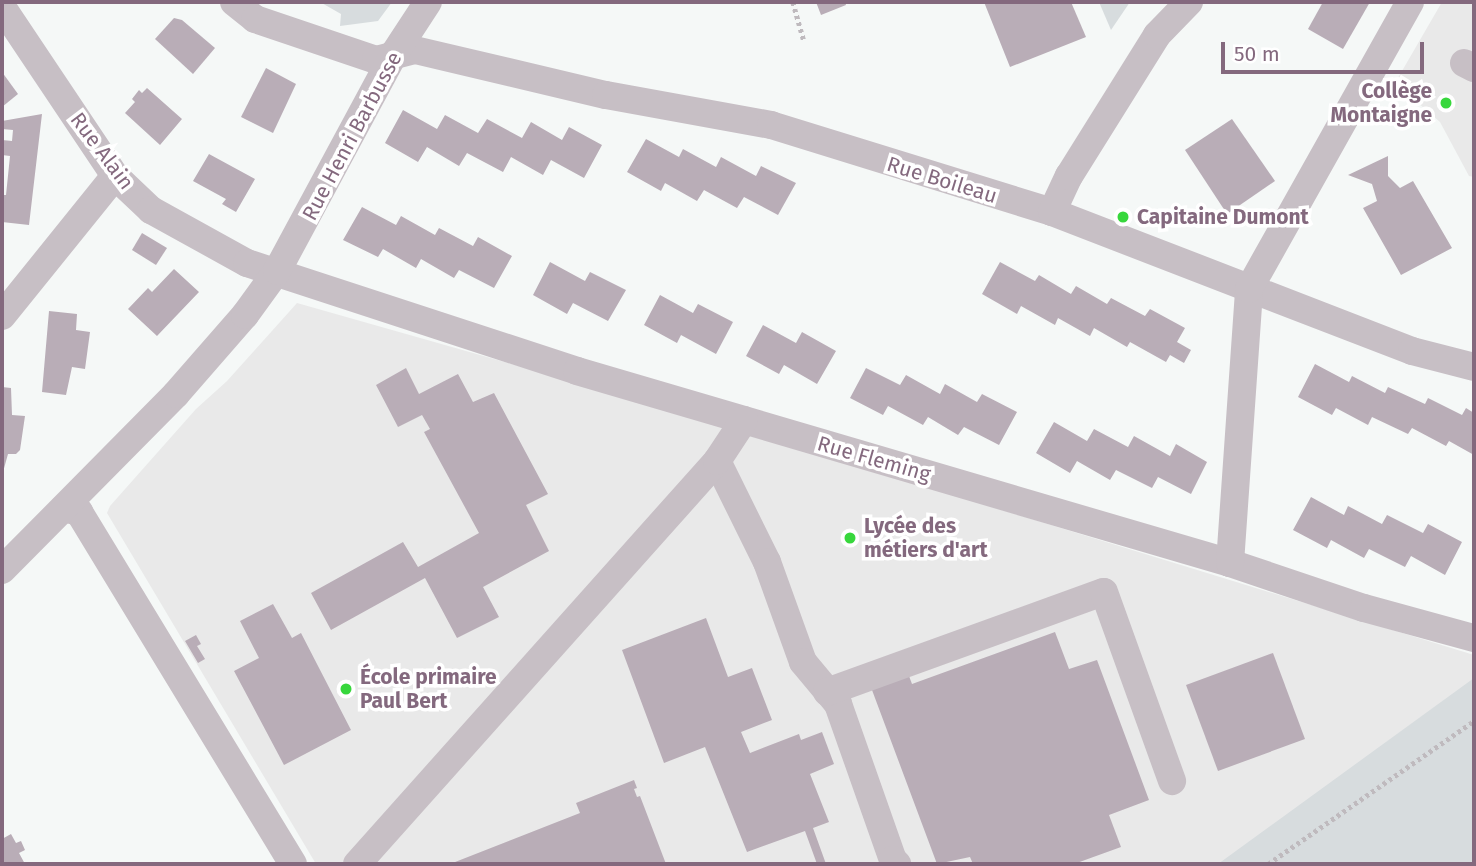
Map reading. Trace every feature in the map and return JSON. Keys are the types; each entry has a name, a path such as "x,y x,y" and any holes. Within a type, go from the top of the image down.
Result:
{"street":[{"name":"Rue Boileau","path":"234,2 255,19 376,60 415,50 606,95 771,125 1052,212 1412,351 1474,368"},
{"name":"Rue Henri Barbusse","path":"6,558 64,508 226,339 277,271 394,54 428,2"},
{"path":"1052,212 1069,176 1157,35 1189,2"},
{"path":"1230,563 1249,289 1410,2"},
{"name":"Rue Alain","path":"2,7 116,176 151,210 247,263 277,271"},
{"path":"2,316 116,176"},
{"name":"Rue Fleming","path":"277,271 577,371 1230,563 1364,608 1474,638"},
{"path":"357,864 717,461 744,420"},
{"path":"717,461 767,562 803,662 838,704 893,860 897,864"},
{"path":"64,508 79,512 293,864"},
{"path":"827,692 1104,592 1172,781"}],"path":[{"path":"793,2 804,41"},
{"path":"1268,864 1474,721"}],"shaded area":[{"path":"320,2 392,2 378,21 340,26 341,14"},
{"path":"1099,2 1130,2 1111,30"},
{"name":"Collège Montaigne","path":"1442,2 1474,2 1474,177 1469,176 1440,122 1395,83"},
{"name":"Lycée des métiers d'art","path":"297,303 709,420 1474,655 1474,684 1223,864 316,864 107,513 110,506 196,409 227,381"},
{"path":"1474,678 1474,864 1218,864"}],"building":[{"path":"816,2 845,2 846,5 821,15"},
{"path":"984,2 1071,2 1086,37 1010,67"},
{"path":"1323,2 1370,2 1343,49 1308,29"},
{"path":"174,18 182,20 215,48 193,74 155,39"},
{"path":"266,68 296,84 273,133 241,117"},
{"path":"2,72 18,94 2,107"},
{"path":"147,88 182,119 160,145 125,113 135,102 132,99 139,90 142,93"},
{"path":"403,110 437,129 445,115 478,133 487,119 522,138 531,122 562,140 569,127 602,145 584,178 551,160 543,175 511,157 503,172 467,153 459,166 427,147 418,162 385,143"},
{"path":"42,114 29,225 2,222 2,195 6,195 10,156 2,155 2,140 12,141 13,130 2,129 2,121"},
{"path":"1232,119 1275,181 1227,214 1185,150"},
{"path":"646,139 679,157 683,149 716,167 721,157 756,176 761,166 796,183 778,215 744,197 737,208 704,190 697,201 665,183 661,191 627,172"},
{"path":"209,154 255,179 236,212 222,204 226,199 193,181"},
{"path":"1388,156 1388,176 1400,188 1413,181 1452,248 1401,275 1363,208 1377,201 1372,184 1348,175"},
{"path":"362,207 396,225 401,216 435,235 439,228 473,246 478,237 512,256 494,288 459,270 454,278 421,259 416,268 383,249 378,257 343,240"},
{"path":"142,233 167,248 156,265 132,250"},
{"path":"550,262 585,281 590,272 626,290 608,321 573,303 567,314 533,295"},
{"path":"1000,262 1035,281 1039,275 1071,294 1076,286 1107,304 1111,298 1145,316 1150,309 1185,328 1177,342 1191,350 1184,363 1170,355 1166,362 1130,342 1127,347 1094,328 1090,336 1058,318 1055,325 1021,306 1017,314 982,294"},
{"path":"174,269 199,292 157,336 128,309 148,288 152,292"},
{"path":"660,295 693,313 698,304 733,322 716,354 681,335 677,343 644,325"},
{"path":"49,311 77,314 76,330 90,332 85,369 72,367 66,395 42,392"},
{"path":"763,325 796,343 802,332 836,351 817,384 784,365 779,374 746,356"},
{"path":"1315,364 1349,382 1352,376 1385,393 1388,387 1425,404 1428,398 1462,415 1466,408 1474,413 1474,455 1449,441 1446,446 1412,428 1408,434 1372,417 1368,425 1336,408 1332,415 1298,397"},
{"path":"406,368 419,394 458,374 473,402 494,393 548,494 526,505 549,551 483,587 499,617 457,638 425,578 331,630 311,593 403,542 418,567 479,533 424,432 430,429 422,415 398,427 376,385"},
{"path":"866,368 900,385 906,375 940,394 945,384 977,402 982,394 1017,412 999,445 964,427 958,435 928,417 923,425 888,406 883,415 850,398"},
{"path":"2,387 11,388 12,415 25,416 20,450 16,454 8,454 3,472"},
{"path":"1054,422 1087,441 1094,429 1128,447 1134,436 1170,456 1176,444 1207,462 1191,494 1158,477 1152,488 1116,470 1110,480 1077,461 1070,473 1036,453"},
{"path":"1311,497 1344,515 1348,506 1382,524 1387,515 1423,533 1428,524 1462,542 1445,575 1411,556 1405,567 1369,549 1364,558 1331,540 1327,548 1293,530"},
{"path":"273,604 292,638 301,633 351,730 284,765 234,671 259,658 240,621"},
{"path":"706,618 728,677 752,668 772,720 741,732 750,753 799,734 801,740 822,732 834,764 810,774 829,822 813,828 826,864 817,864 805,831 747,852 705,747 664,763 622,650"},
{"path":"1055,632 1069,669 1097,660 1149,800 1109,815 1121,847 1074,864 973,864 970,857 937,864 869,682 906,668 912,684"},
{"path":"196,635 201,644 197,646 205,659 198,663 185,641"},
{"path":"1273,653 1305,739 1218,771 1186,685"},
{"path":"634,780 637,797 640,796 666,864 450,864 580,813 576,803"},
{"path":"11,834 16,843 21,841 25,850 19,853 25,864 2,864 2,839"}],"place":[{"name":"Collège Montaigne","path":"1446,103"},
{"name":"Capitaine Dumont","path":"1123,217"},
{"name":"Lycée des métiers d'art","path":"850,538"},
{"name":"École primaire Paul Bert","path":"346,689"}]}
